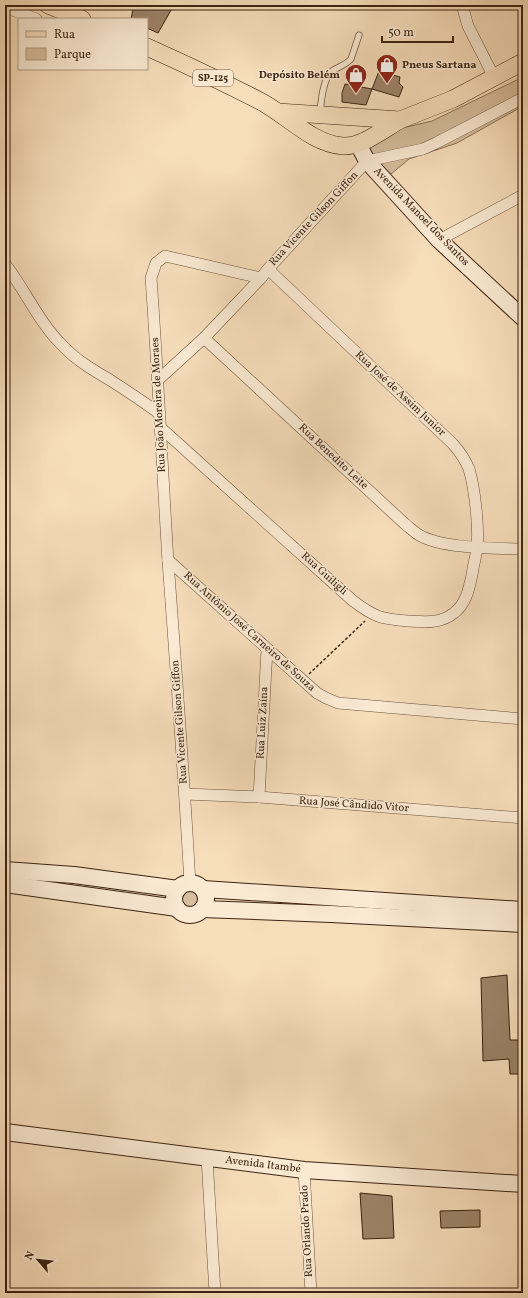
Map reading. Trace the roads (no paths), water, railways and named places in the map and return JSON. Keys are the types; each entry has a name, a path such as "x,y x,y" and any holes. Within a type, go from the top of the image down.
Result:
{"main road":[{"path":"48,5 80,18"},
{"name":"SP-125","path":"148,47 261,102 278,112 400,120 453,98 523,62"},
{"path":"278,112 318,138 333,144 344,146 358,144 400,120"},
{"path":"318,138 314,131 314,126 320,114"},
{"path":"358,117 364,129 364,135 358,144"},
{"name":"Avenida Manoel dos Santos","path":"358,144 368,161 439,240 523,318"},
{"path":"5,870 74,875 190,887 523,910"},
{"path":"5,884 177,908 186,914 191,915 202,909 206,901 190,887"},
{"path":"177,908 174,898 190,887"},
{"path":"202,909 523,924"},
{"name":"Avenida Itambé","path":"5,1132 304,1170 523,1184"}],"street":[{"path":"462,5 468,26 494,77"},
{"path":"5,7 33,18"},
{"name":"Rua Vicente Gilson Giffon","path":"159,379 204,338 368,161 423,148 436,143 523,98"},
{"path":"439,240 523,195"},
{"name":"Rua João Moreira de Moraes","path":"168,560 159,379 151,278 152,270 156,263 165,256 264,273"},
{"path":"5,264 46,328 62,346 84,364 140,399 160,414"},
{"name":"Rua José de Assim Junior","path":"264,273 453,444 462,454 469,470 473,488 477,526 477,547"},
{"name":"Rua Benedito Leite","path":"204,338 404,524 420,535 441,542 477,547 523,549"},
{"name":"Rua Guiligli","path":"161,428 352,600 372,614 387,619 428,623 442,621 455,613 463,604 468,592 477,547"},
{"name":"Rua Vicente Gilson Giffon","path":"168,560 185,794 190,887"},
{"name":"Rua Antônio José Carneiro de Souza","path":"168,560 302,680 317,693 326,698 338,703 523,719"},
{"name":"Rua Luiz Zaína","path":"259,797 268,649"},
{"name":"Rua José Cândido Vitor","path":"185,794 259,797 523,818"},
{"path":"207,1158 215,1293"},
{"name":"Rua Orlando Prado","path":"304,1170 311,1293"}],"lane":[{"path":"320,114 326,80 331,72 351,59 359,35"}],"place":[{"name":"Pneus Sartana","path":"387,84"},
{"name":"Depósito Belém","path":"356,94"}]}
